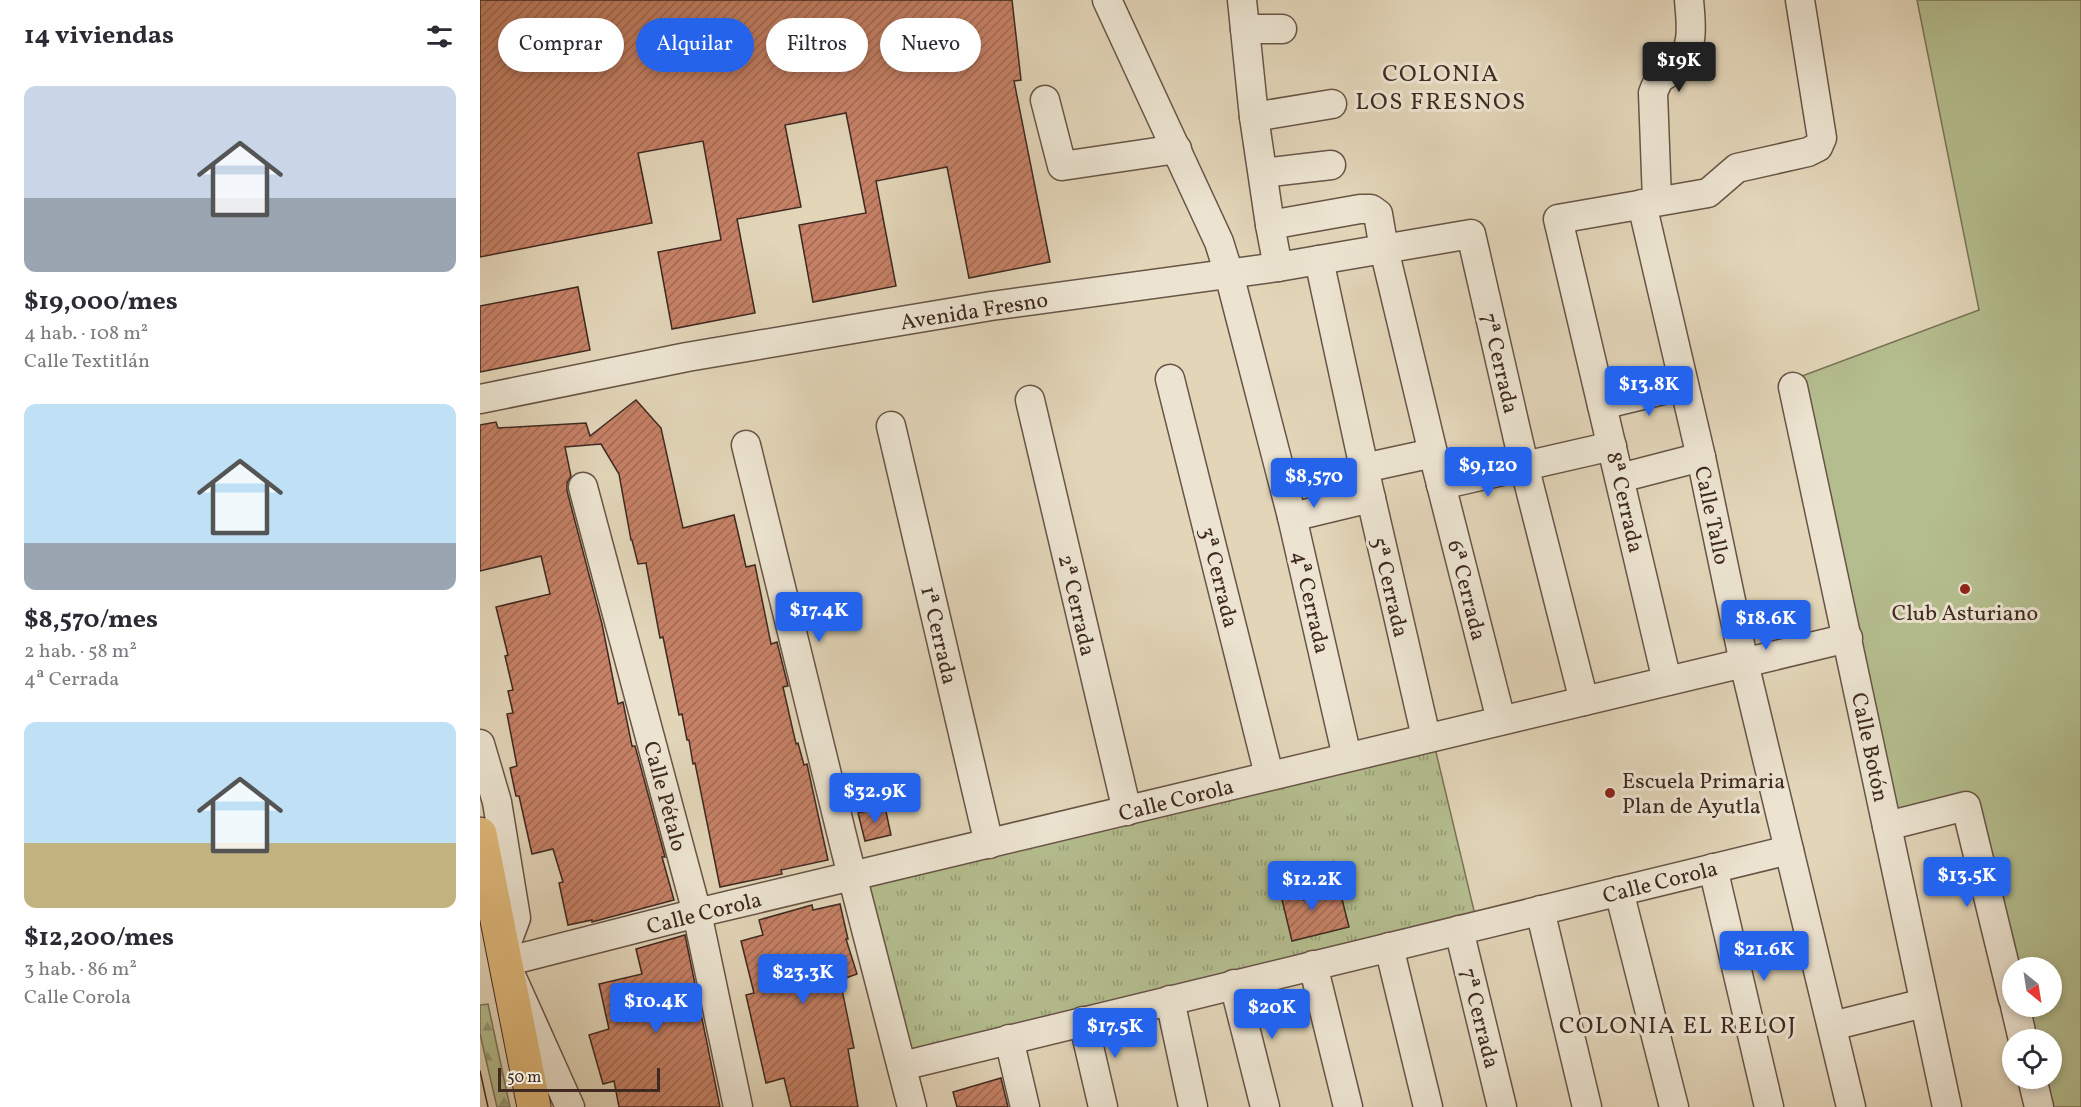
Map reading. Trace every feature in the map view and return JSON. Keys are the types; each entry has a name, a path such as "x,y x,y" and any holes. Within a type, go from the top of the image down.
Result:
{"highway":[{"path":"480,834 534,1107"}],"street":[{"name":"4ª Cerrada","path":"1107,0 1219,242 1230,274 1292,517 1347,757"},
{"path":"1242,0 1254,117 1278,267"},
{"name":"Calle Tallo","path":"1689,0 1692,33 1687,52 1676,67 1658,78 1653,93 1650,203 1684,385 1744,663 1851,1107"},
{"path":"1650,203 1708,192 1737,168 1808,152 1818,147 1822,138 1800,0"},
{"path":"1245,29 1282,29"},
{"path":"1045,100 1062,166 1177,149"},
{"path":"1254,117 1332,104"},
{"path":"1263,173 1332,165"},
{"name":"8ª Cerrada","path":"1650,203 1558,219 1667,681"},
{"name":"6ª Cerrada","path":"1270,225 1371,209 1378,214 1384,249 1433,453 1501,720"},
{"name":"Avenida Fresno","path":"480,399 687,357 854,328 1278,267 1471,234"},
{"name":"7ª Cerrada","path":"1471,234 1524,465 1584,701"},
{"name":"5ª Cerrada","path":"1319,260 1426,737"},
{"name":"3ª Cerrada","path":"1170,379 1269,776"},
{"path":"1602,405 1684,385"},
{"name":"Calle Botón","path":"1793,387 1947,1107"},
{"name":"2ª Cerrada","path":"1030,400 1127,811"},
{"name":"1ª Cerrada","path":"891,426 989,844"},
{"path":"746,445 852,876 912,1107"},
{"path":"1441,485 1612,446"},
{"path":"1364,468 1433,453"},
{"path":"1620,478 1701,457"},
{"name":"Calle Pétalo","path":"583,487 697,913 738,1107"},
{"path":"1292,517 1371,498"},
{"name":"Calle Corola","path":"504,958 1848,638"},
{"path":"480,744 496,802 516,918 504,958 570,1107"},
{"path":"1887,826 1966,806 2003,957"},
{"name":"Calle Corola","path":"902,1065 1789,850"},
{"path":"1713,868 1769,1107"},
{"path":"1619,891 1674,1107"},
{"path":"1540,910 1587,1107"},
{"name":"7ª Cerrada","path":"1459,930 1502,1107"},
{"path":"1389,947 1428,1107"},
{"path":"1313,965 1348,1107"},
{"path":"1234,984 1265,1107"},
{"path":"1170,1000 1193,1107"},
{"path":"1832,1026 1924,1003"},
{"path":"1083,1021 1103,1107"},
{"path":"1009,1039 1025,1107"},
{"path":"2035,1089 2039,1107"}],"green space":[{"name":"Club Asturiano","path":"1917,0 2081,0 2081,1107 2049,1107 2045,1089 2062,1089 2062,1029 2032,1029 2028,1017 2062,1017 2062,957 2015,957 1978,802 1899,820 1802,376 1979,310"},
{"path":"1435,748 1476,919 906,1056 865,887"},
{"path":"488,1004 510,1107 497,1107 480,1034 480,1005"}],"building":[{"path":"480,0 1012,0 1021,80 1014,81 1050,262 969,278 947,167 876,181 896,286 813,302 799,225 866,213 846,113 785,125 801,207 737,219 755,313 672,329 658,252 721,240 703,141 638,153 652,223 480,257"},
{"path":"578,287 590,350 480,372 480,306"},
{"path":"636,400 661,428 683,528 734,515 746,567 755,565 771,644 777,642 788,686 783,687 796,744 798,743 804,765 807,764 828,860 781,870 782,874 720,887 695,763 693,764 682,714 679,715 663,637 660,638 646,563 638,564 631,540 619,474 601,444 565,447 571,476 567,483 567,491 602,624 618,704 623,702 632,746 635,746 665,857 662,857 674,900 592,922 592,920 568,925 559,883 563,882 553,849 532,854 519,796 516,796 510,768 517,766 507,714 513,713 508,691 513,690 505,656 508,655 496,607 550,594 541,556 480,571 480,425 496,422 498,428 586,423 590,436"},
{"path":"885,807 891,835 865,841 858,813"},
{"path":"1297,878 1303,900 1340,891 1349,927 1292,941 1278,883"},
{"path":"840,904 848,939 846,939 857,974 840,980 854,1048 848,1049 858,1107 791,1107 784,1078 766,1083 746,995 754,993 741,941 763,935 759,920 812,905 813,910"},
{"path":"685,935 720,1107 619,1107 614,1081 603,1084 589,1035 609,1029 599,984 642,974 636,949"},
{"path":"1001,1078 1008,1107 957,1107 953,1092"}],"tram line":[{"path":"480,1071 488,1107"}],"place":[{"name":"Club Asturiano","path":"1965,589"},
{"name":"Escuela Primaria Plan de Ayutla","path":"1610,793"}],"district":[{"name":"COLONIA LOS FRESNOS","path":"1441,87"},
{"name":"COLONIA EL RELOJ","path":"1678,1025"}]}
